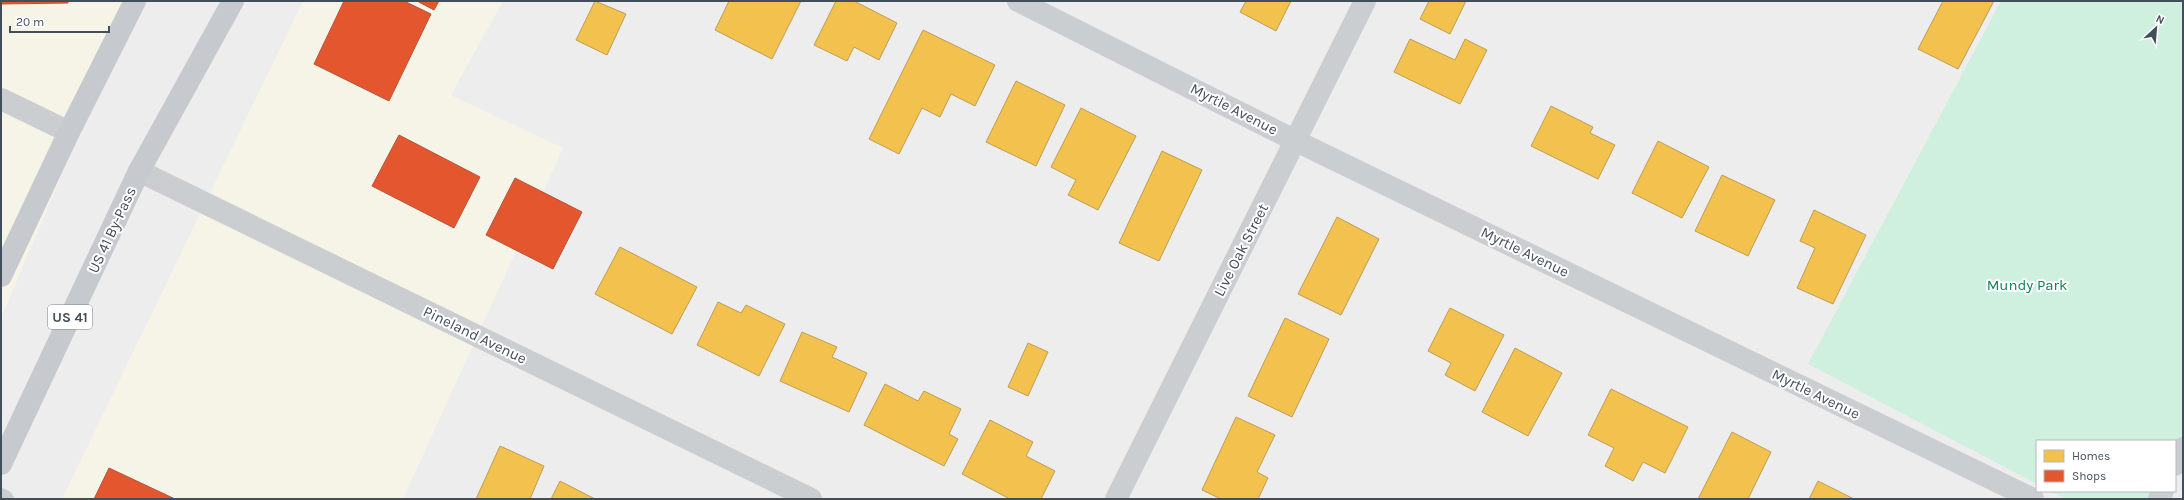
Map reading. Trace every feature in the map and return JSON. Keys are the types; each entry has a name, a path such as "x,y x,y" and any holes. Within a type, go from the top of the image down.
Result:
{"main road":[{"path":"1,276 69,132 136,1"},
{"name":"US 41 By-Pass","path":"1,464 139,171 233,1"}],"street":[{"name":"Myrtle Avenue","path":"1018,1 1296,141 2033,499"},
{"name":"Live Oak Street","path":"1116,499 1365,1"},
{"path":"1,98 69,132"},
{"name":"Pineland Avenue","path":"139,171 811,499"},
{"path":"2176,463 2183,448"}],"lane":[{"path":"1,497 6,499"}],"shaded area":[{"path":"1,1 132,1 77,139 1,318"},
{"path":"303,1 503,1 451,95 563,148 403,499 62,499"}],"green space":[{"name":"Mundy Park","path":"2001,1 2183,1 2183,449 2176,464 2176,440 2036,440 2036,483 1808,364"},
{"path":"2052,492 2162,492 2159,499 2066,499"}],"building: Homes":[{"path":"595,1 626,14 607,55 576,40"},
{"path":"729,1 801,1 772,59 715,30"},
{"path":"836,1 854,1 897,23 879,60 854,47 847,61 814,45"},
{"path":"1246,1 1291,1 1276,31 1240,12"},
{"path":"1429,1 1466,1 1450,34 1420,19"},
{"path":"1943,1 1994,1 1958,69 1918,49"},
{"path":"923,30 995,65 975,106 951,94 940,117 922,108 899,154 869,139"},
{"path":"1410,39 1455,60 1465,39 1487,50 1460,104 1394,72"},
{"path":"1016,81 1065,105 1036,166 986,142"},
{"path":"1551,106 1593,127 1590,133 1615,145 1598,179 1531,146"},
{"path":"1081,108 1136,136 1098,210 1068,195 1076,180 1051,167"},
{"path":"1658,141 1709,167 1682,218 1632,193"},
{"path":"1162,151 1202,170 1159,261 1119,243"},
{"path":"1722,175 1775,200 1748,256 1695,231"},
{"path":"1814,210 1866,235 1833,304 1797,288 1815,248 1800,241"},
{"path":"1337,217 1379,239 1341,315 1298,294"},
{"path":"620,247 697,287 672,334 595,294"},
{"path":"718,302 741,313 746,305 785,324 759,376 697,345"},
{"path":"1450,308 1504,335 1475,391 1445,375 1451,363 1428,351"},
{"path":"1285,318 1329,339 1292,417 1248,396"},
{"path":"802,332 837,347 832,357 867,373 849,412 780,381"},
{"path":"1028,343 1048,352 1028,396 1008,387"},
{"path":"1515,348 1562,373 1528,436 1482,412"},
{"path":"885,384 918,401 924,391 961,409 949,434 958,439 944,466 864,425"},
{"path":"1611,389 1688,427 1665,473 1643,462 1633,481 1605,466 1614,448 1588,435"},
{"path":"1236,417 1275,435 1257,472 1268,478 1258,499 1221,499 1202,490"},
{"path":"990,420 1033,442 1026,456 1055,471 1041,499 1010,499 962,474"},
{"path":"1732,432 1771,452 1748,499 1698,499"},
{"path":"500,446 544,466 530,499 476,499"},
{"path":"560,481 595,499 551,499"},
{"path":"1818,481 1854,499 1809,499"}],"building: Shops":[{"path":"1,1 68,1 68,3 1,4"},
{"path":"344,1 404,1 431,14 389,101 314,64"},
{"path":"417,1 439,1 434,10"},
{"path":"399,135 480,177 454,228 372,186"},
{"path":"515,178 582,212 553,269 486,235"},
{"path":"109,468 175,499 94,499"}]}
